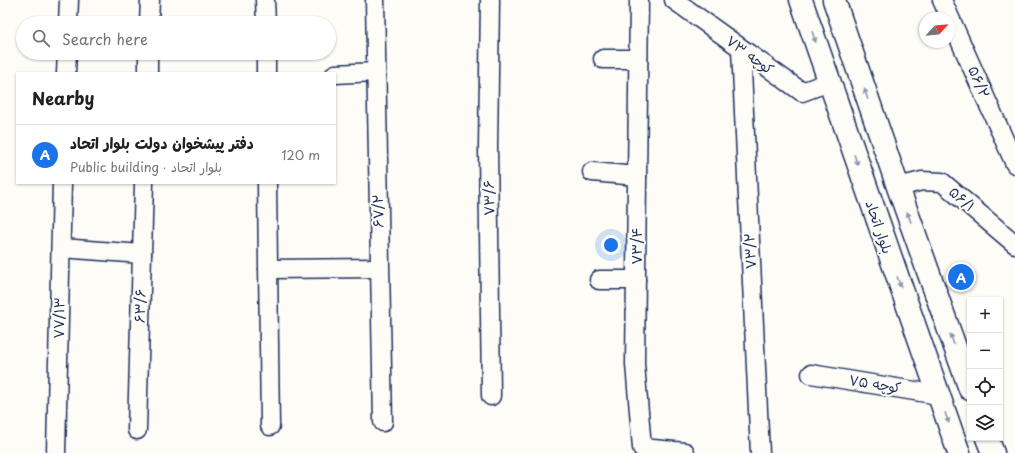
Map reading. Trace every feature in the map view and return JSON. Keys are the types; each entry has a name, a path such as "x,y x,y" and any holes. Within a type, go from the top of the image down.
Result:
{"main road":[{"name":"بلوار اتحاد","path":"801,0 959,453"},
{"path":"834,0 898,187 967,381"},
{"path":"988,441 993,453"}],"street":[{"path":"68,16 69,0"},
{"path":"149,16 150,0"},
{"path":"266,0 266,16"},
{"name":"۶۷/۲","path":"375,0 383,422"},
{"name":"۷۳/۶","path":"490,0 488,147 491,396"},
{"name":"۷۳/۴","path":"639,0 635,364 642,448 685,452"},
{"name":"کوچه ۷۳","path":"674,0 802,92 830,82"},
{"name":"۵۶/۲","path":"942,0 1015,164"},
{"name":"۷۳/۲","path":"741,49 760,453"},
{"path":"603,59 638,59"},
{"path":"66,72 67,60"},
{"path":"148,60 148,72"},
{"path":"266,60 266,72"},
{"path":"336,74 376,72"},
{"path":"592,172 637,176"},
{"name":"۵۶/۱","path":"898,187 922,180 942,182 1015,244"},
{"name":"۷۷/۱۳","path":"56,453 62,184"},
{"name":"۶۳/۶","path":"137,430 144,184"},
{"path":"267,184 270,426"},
{"path":"61,248 142,254"},
{"path":"268,269 379,268"},
{"path":"598,280 636,280"},
{"name":"کوچه ۷۵","path":"811,374 939,395"}],"place":[{"name":"دفتر پیشخوان دولت بلوار اتحاد","path":"961,277"}]}
